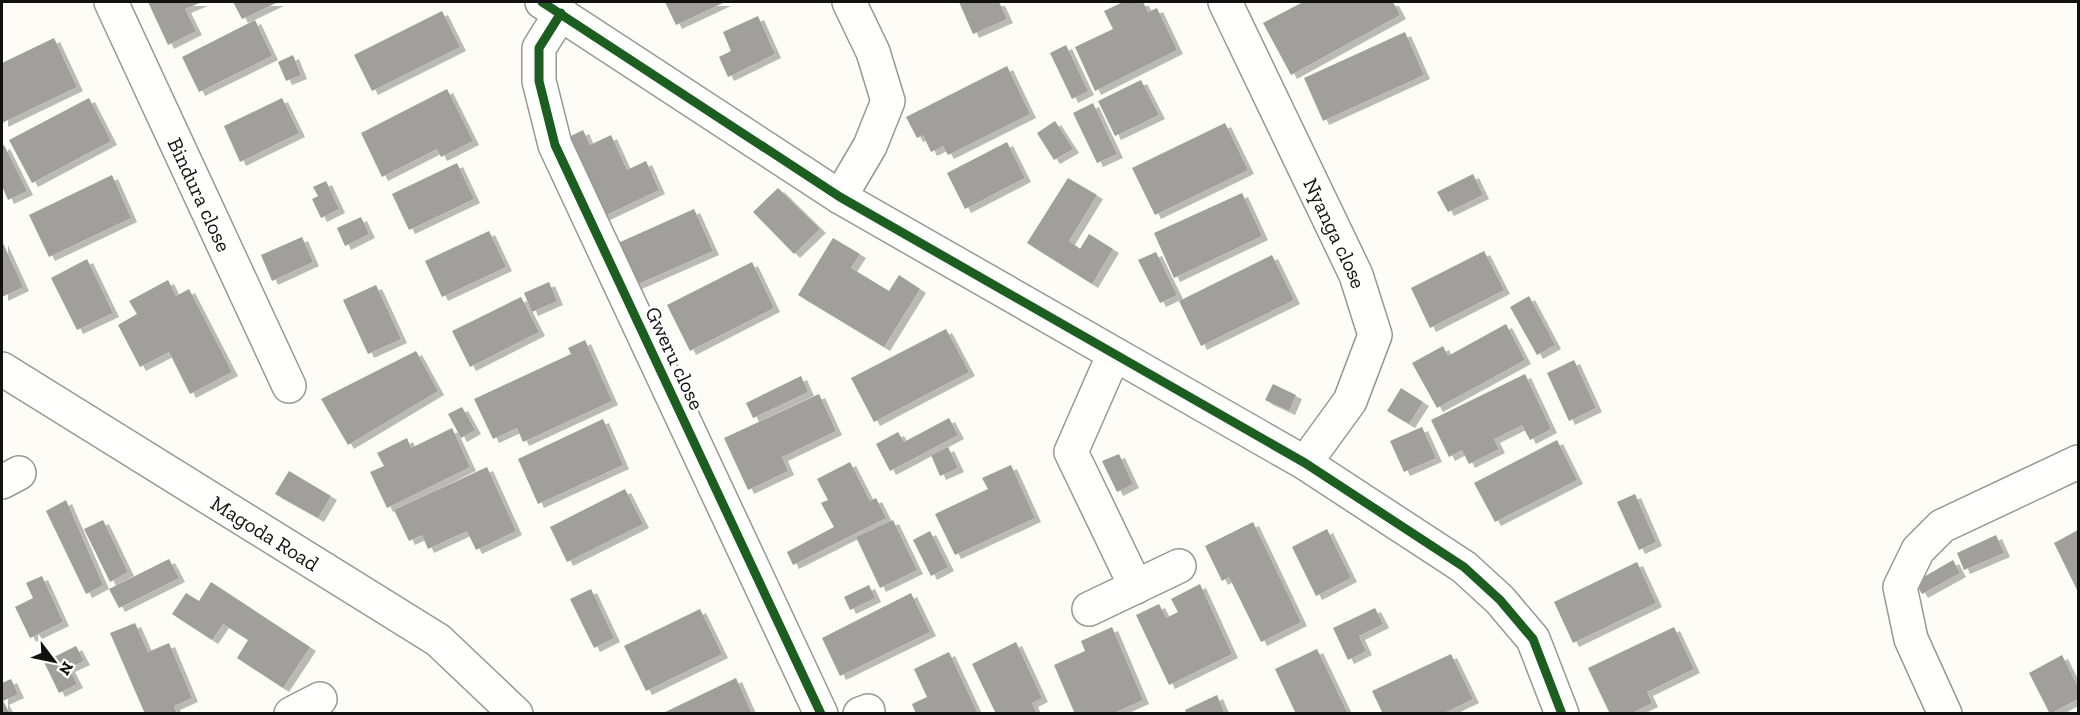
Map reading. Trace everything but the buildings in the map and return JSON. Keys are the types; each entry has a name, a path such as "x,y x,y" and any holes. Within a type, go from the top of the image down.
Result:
{"street":[{"name":"Bindura close","path":"111,2 289,386"},
{"path":"840,196 870,146 888,101 873,52 849,2"},
{"name":"Nyanga close","path":"1225,2 1356,275 1375,335 1350,401 1305,463"},
{"path":"552,7 840,196 1305,463 1464,567 1500,600 1533,639 1562,714"},
{"name":"Gweru close","path":"552,7 539,48 539,81 555,145 822,714"},
{"path":"1114,354 1071,452 1136,587"},
{"name":"Magoda Road","path":"2,369 438,640 516,714"},
{"path":"1945,714 1911,639 1900,587 1918,550 1942,526 2079,462"},
{"path":"1089,609 1179,566"},
{"path":"291,714 320,699"}],"cycle path":[{"path":"542,2 840,197 1305,463 1464,567 1500,600 1533,639 1562,714"},
{"path":"561,13 539,48 539,81 555,145 821,714"}]}
